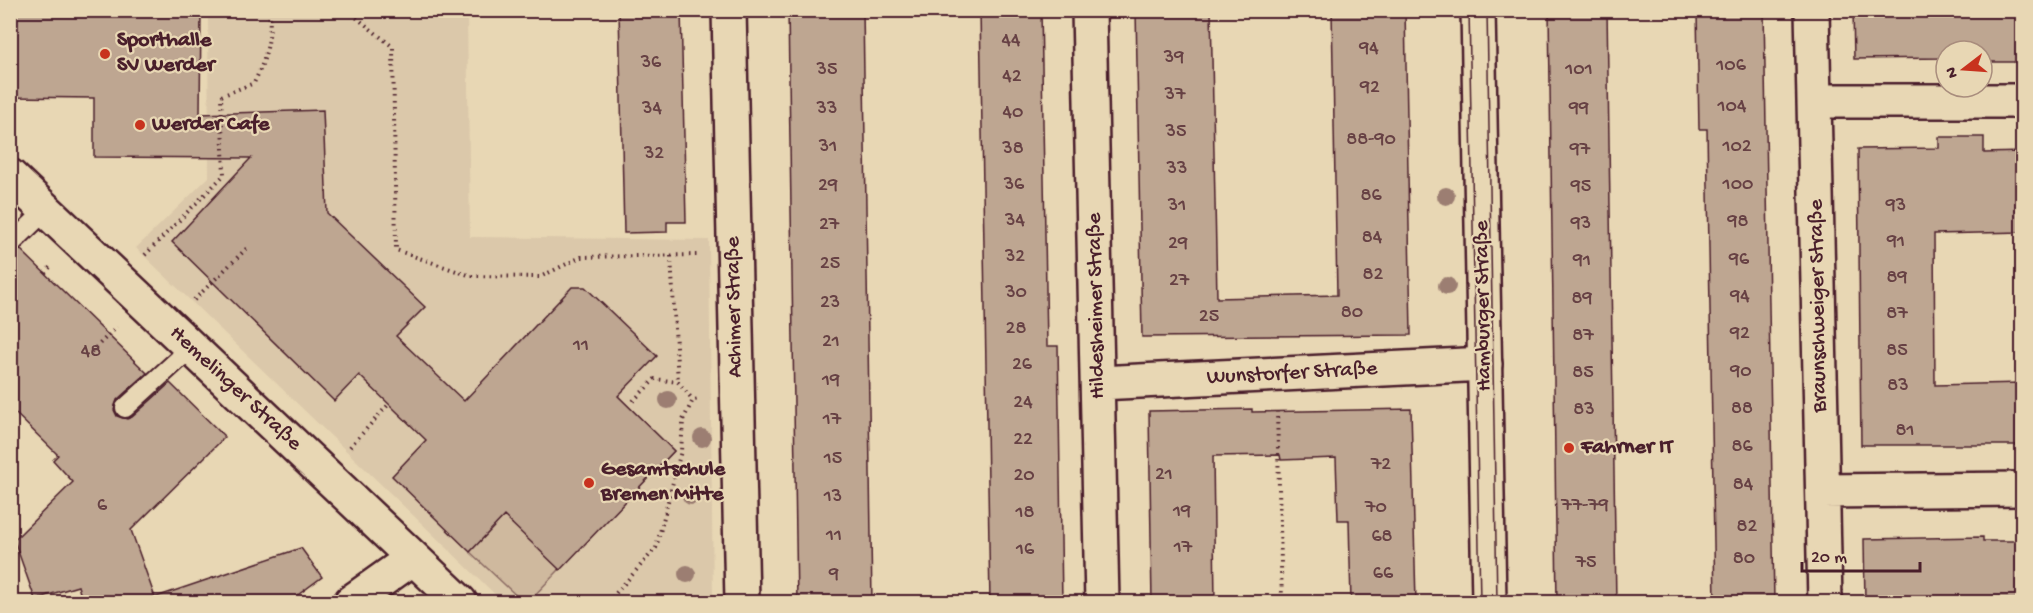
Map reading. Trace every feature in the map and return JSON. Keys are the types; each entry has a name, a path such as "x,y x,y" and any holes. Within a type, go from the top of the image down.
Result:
{"street":[{"name":"Achimer Straße","path":"729,10 742,603"},
{"name":"Hildesheimer Straße","path":"1089,10 1100,383 1102,603"},
{"name":"Hamburger Straße","path":"1478,10 1489,603"},
{"name":"Braunschweiger Straße","path":"1812,10 1825,603"},
{"path":"1815,101 2022,101"},
{"name":"Hemelinger Straße","path":"10,176 460,603"},
{"name":"Wunstorfer Straße","path":"1100,383 1485,364"},
{"path":"1822,491 2022,489"},
{"path":"351,603 413,558"}],"lane":[{"path":"13,242 46,210"},
{"path":"125,408 191,348"}],"path":[{"path":"113,274 224,176 221,96 254,82 266,58 271,31 269,10"},
{"path":"347,10 393,47 396,250 471,276 540,277 581,257 734,255"},
{"path":"212,282 247,248"},
{"path":"671,256 678,381 693,400"},
{"path":"91,352 119,324"},
{"path":"1276,374 1282,603"},
{"path":"633,401 655,379 678,381"},
{"path":"693,400 737,398"},
{"path":"608,603 656,548 681,451 683,420 693,400"},
{"path":"368,427 389,404"}],"shaded area":[{"path":"208,11 467,11 470,237 709,240 713,602 503,602 136,248 209,177"},
{"name":"Gesamtschule Bremen Mitte","path":"618,396 674,451 528,602 523,602 470,552"}],"building":[{"path":"10,10 201,10 200,114 323,110 327,213 425,307 396,336 464,401 572,287 585,287 657,356 618,396 674,451 560,570 504,516 470,552 392,476 426,440 359,375 334,401 172,242 251,158 94,157 94,98 10,97"},
{"path":"619,10 681,10 686,222 667,222 667,232 624,233"},
{"path":"788,10 863,10 872,603 797,603"},
{"path":"980,10 1041,10 1047,346 1058,346 1062,603 990,603"},
{"path":"1136,10 1211,10 1217,298 1337,295 1332,10 1405,10 1411,335 1142,337"},
{"path":"1549,10 1607,10 1616,603 1557,603"},
{"path":"1697,10 1764,10 1774,603 1715,603 1707,129 1699,129"},
{"path":"1853,10 2022,10 2022,62 1994,62 1994,39 1934,39 1934,58 1854,59"},
{"path":"1939,137 1984,137 1984,153 2022,152 2022,232 1934,234 1935,385 2022,383 2022,445 1861,445 1858,149 1939,148"},
{"path":"21,250 147,373 117,400 114,410 117,416 127,419 132,417 170,383 225,437 131,530 157,603 83,603 78,586 35,599 14,540 73,482 53,460 58,455 10,408 10,253"},
{"path":"1252,409 1252,412 1411,409 1416,603 1351,603 1349,520 1338,520 1336,458 1281,460 1280,455 1213,456 1215,603 1152,603 1149,411"},
{"path":"1983,537 1983,541 2022,541 2022,603 1865,603 1864,539"},
{"path":"301,548 322,577 287,603 157,603 156,597"}],"tram line":[{"path":"1469,10 1480,602"},
{"path":"1487,10 1497,602"}],"place":[{"name":"Sporthalle SV Werder","path":"105,54"},
{"name":"Werder Cafe","path":"140,125"},
{"name":"Fahrner IT","path":"1569,448"},
{"name":"Gesamtschule Bremen Mitte","path":"589,483"}]}
